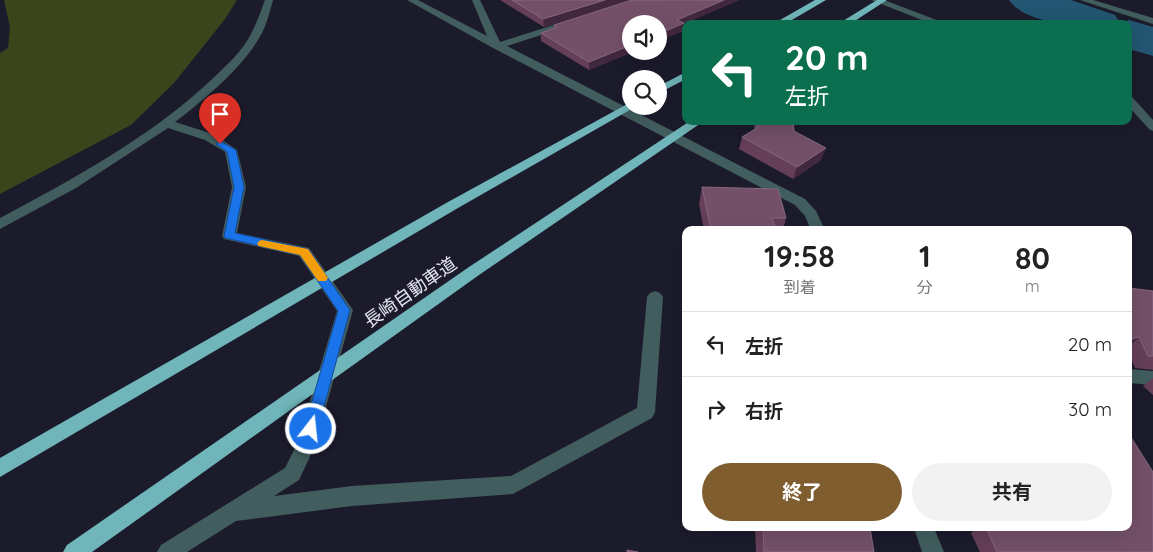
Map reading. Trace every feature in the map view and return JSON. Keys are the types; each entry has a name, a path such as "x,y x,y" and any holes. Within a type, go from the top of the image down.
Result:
{"highway":[{"path":"785,20 822,0"},
{"path":"850,20 882,0"},
{"path":"667,86 682,77"},
{"path":"0,468 453,205 622,111"},
{"name":"長崎自動車道","path":"74,552 474,271 692,125"}],"street":[{"path":"0,224 124,154 197,100 231,67 255,36 267,11 269,0"},
{"path":"411,0 800,202 811,214 816,226"},
{"path":"476,0 497,46"},
{"path":"875,0 931,20"},
{"path":"1084,0 1153,21"},
{"path":"497,46 580,20"},
{"path":"1132,103 1153,127"},
{"path":"166,123 209,137 231,150 239,187 229,236 304,252 344,310 306,446 292,474 168,552"},
{"path":"233,512 352,496 513,485 646,412 654,297"},
{"path":"1132,376 1153,378"},
{"path":"925,531 933,552"}],"green space":[{"path":"4,0 237,0 225,19 174,83 131,125 0,194 0,53 8,48 10,27"}],"building":[{"path":"512,0 605,0 543,19"},
{"path":"632,0 724,0 677,20 682,24 667,30 667,15 622,15 622,49 589,62 541,33 557,27 554,25"},
{"path":"757,125 793,125 794,131 826,148 797,167 742,137 757,128"},
{"path":"702,187 778,189 786,218 772,218 775,226 710,226"},
{"path":"1132,288 1153,291 1153,356 1148,356 1139,337 1132,339"},
{"path":"1132,439 1153,472 1153,552 997,552 987,531 1132,531"},
{"path":"763,531 870,531 874,552 764,552"}],"waterway":[{"path":"1030,0 1088,20"},
{"path":"1132,35 1153,42"}],"slow traffic":[{"path":"262,244 304,252 322,278"}],"route":[{"path":"220,144 231,150 236,166 239,187 229,236 304,252 344,310 311,429"}]}
